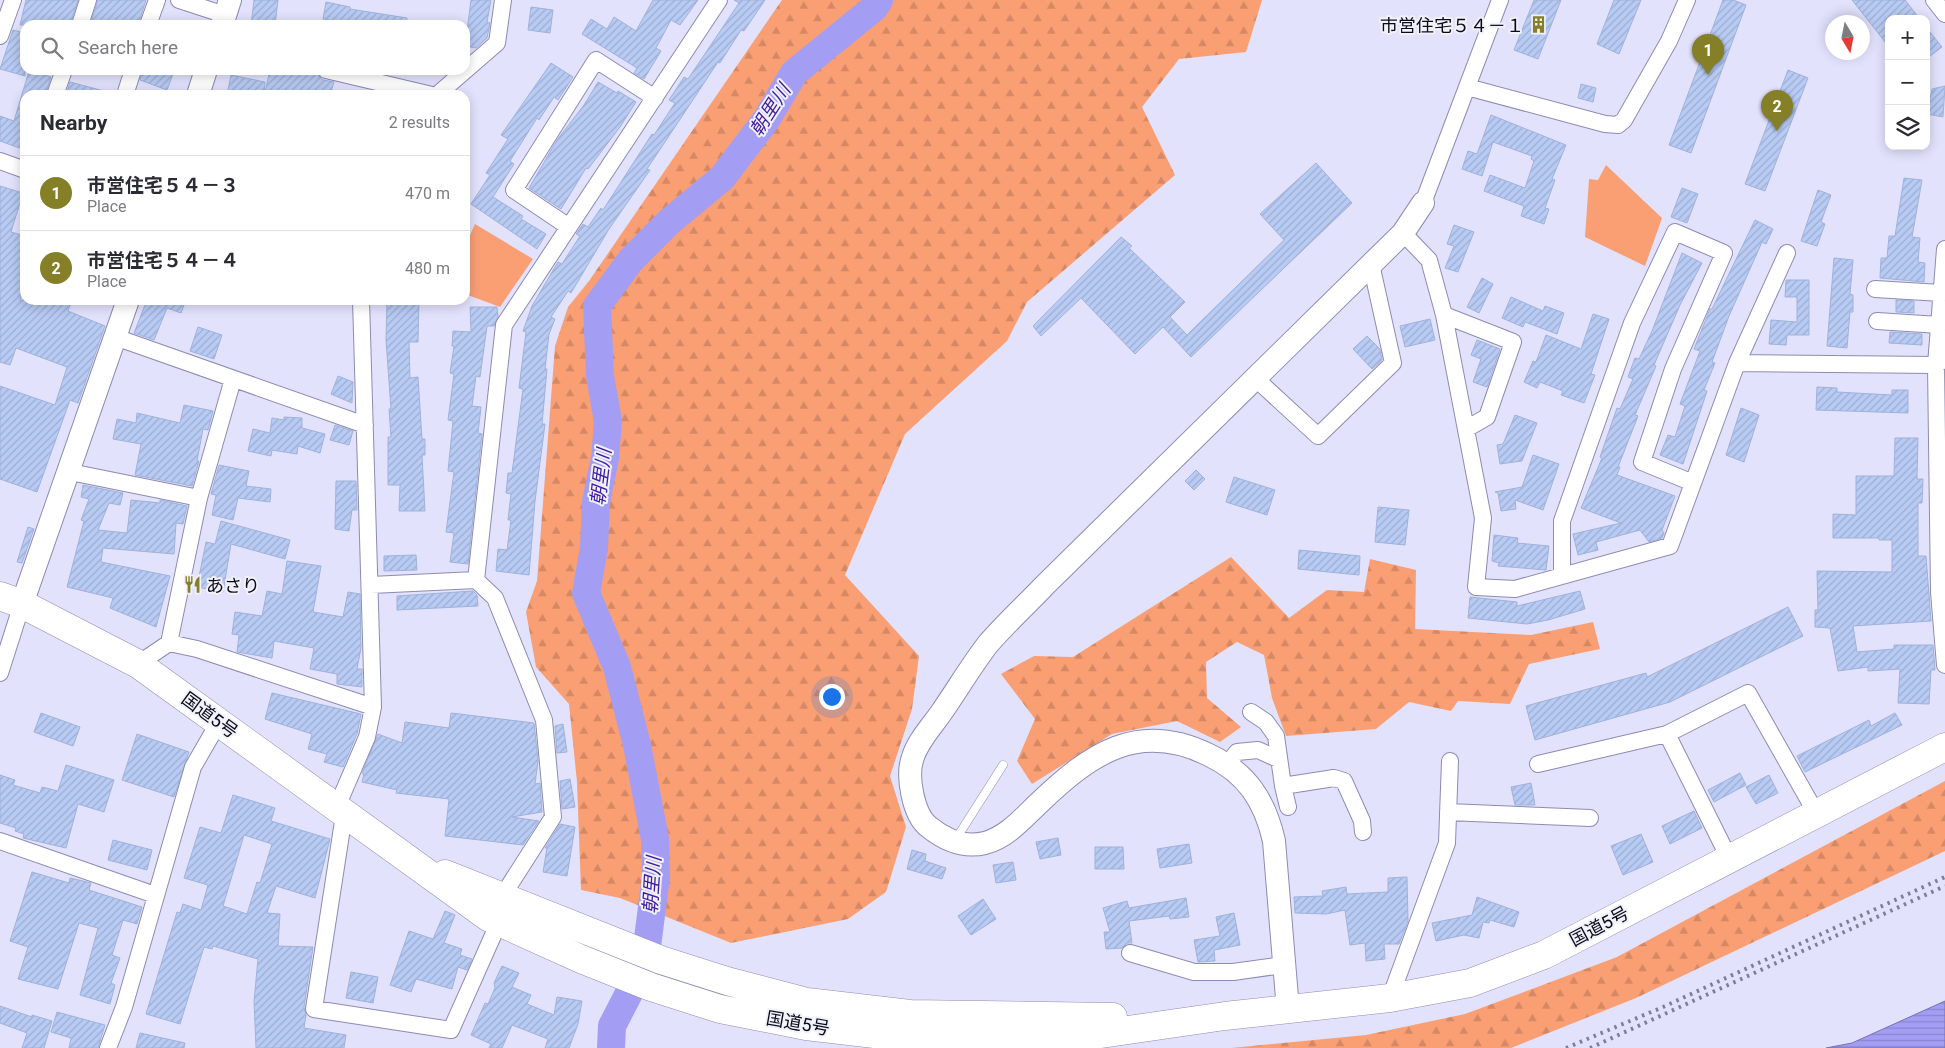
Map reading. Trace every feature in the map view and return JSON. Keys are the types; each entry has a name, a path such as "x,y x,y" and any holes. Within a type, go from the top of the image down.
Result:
{"highway":[{"name":"国道5号","path":"11,600 138,664 406,859 496,912 581,959 651,987 720,1009 807,1014 910,1014 1058,1018 1225,1016 1390,998 1470,983 1544,955 1945,747"},
{"name":"国道5号","path":"496,912 592,932 660,960 728,981 807,1014"}],"street":[{"path":"0,36 13,0"},
{"path":"82,20 88,0"},
{"path":"150,20 157,0"},
{"path":"179,0 226,13"},
{"path":"470,66 497,42 502,0"},
{"path":"476,580 504,325 719,0"},
{"path":"1288,1010 1274,842 1261,801 1247,782 1228,765 1189,746 1166,740 1126,744 1079,767 1012,829 998,838 983,843 954,843 925,824 914,803 909,774 913,756 925,736 988,645 1046,584 1403,233 1423,203 1500,0"},
{"path":"1466,87 1605,124 1618,125 1624,120 1670,41 1687,0"},
{"path":"1934,0 1945,14"},
{"path":"568,228 514,190 596,60 654,98"},
{"path":"58,90 62,75"},
{"path":"127,90 131,75"},
{"path":"200,90 204,75"},
{"path":"347,75 411,90"},
{"path":"443,90 460,75"},
{"path":"0,161 20,168"},
{"path":"1562,576 1562,521 1632,323 1676,232 1724,253 1673,369 1642,462 1694,483"},
{"path":"1403,233 1430,260 1444,315 1483,518 1476,586 1515,589 1670,546 1737,363 1787,253"},
{"path":"1945,249 1939,325 1941,362 1942,590 1945,665"},
{"path":"1256,378 1318,436 1393,363 1371,264"},
{"path":"1876,289 1942,293"},
{"path":"0,673 11,600 70,472 126,305"},
{"path":"361,305 371,585 373,707 367,737 340,812 314,1009 451,1030 496,912 553,817 544,720 495,598 476,580 371,585"},
{"path":"1444,315 1513,342 1486,417 1466,429"},
{"path":"1877,322 1939,325"},
{"path":"115,337 365,425"},
{"path":"1737,363 1941,362"},
{"path":"138,664 169,643 199,498 233,379"},
{"path":"70,472 199,498"},
{"path":"169,643 197,649 373,707"},
{"path":"1538,764 1667,734 1748,693 1816,813"},
{"path":"1251,712 1266,722 1276,736 1278,759 1288,807"},
{"path":"108,1048 124,1007 154,895 193,767 219,722"},
{"path":"1667,734 1729,858"},
{"path":"1228,765 1237,752 1258,750 1278,759"},
{"path":"1390,998 1447,844 1450,761"},
{"path":"1283,786 1334,778 1344,781 1362,820 1363,832"},
{"path":"1448,812 1590,818"},
{"path":"0,841 154,895"},
{"path":"1130,953 1194,972 1233,972 1283,965"}],"lane":[{"path":"954,843 1003,765"}],"green space":[{"path":"782,0 1262,0 1246,52 1179,59 1142,107 1175,175 1027,302 1007,341 905,434 845,575 919,656 912,709 890,776 906,827 886,892 848,919 731,943 620,898 581,890 577,782 569,704 536,667 526,612 537,581 555,346 568,307 589,281"},
{"path":"1606,165 1662,218 1645,266 1585,237 1589,179 1598,180"},
{"path":"475,224 533,259 500,307 470,296 470,235"},
{"path":"1231,557 1289,618 1327,590 1364,592 1370,559 1416,570 1415,629 1531,635 1593,622 1600,649 1529,664 1510,704 1458,701 1451,711 1409,702 1376,729 1286,736 1272,698 1264,655 1237,642 1206,662 1207,698 1241,727 1220,742 1177,721 1112,734 1032,784 1017,761 1035,719 1001,674 1034,656 1073,657"},
{"path":"1945,781 1945,851 1636,998 1511,1048 1231,1048 1366,1035 1465,1014 1617,957"}],"shaded area":[{"path":"1945,1001 1945,1048 1826,1048 1852,1043"}],"building":[{"path":"26,0 78,0 72,20 21,20"},
{"path":"98,0 146,0 140,20 92,20"},
{"path":"254,0 278,0 276,20 252,20"},
{"path":"471,0 491,0 487,22 490,23 487,38 476,48 470,47 470,20 468,20"},
{"path":"653,0 698,0 680,25 671,20 656,48 661,51 644,79 634,73 637,68 582,34 591,19 607,29 614,17 636,31"},
{"path":"734,0 765,0 744,31 741,30 720,63 718,62 647,169 650,170 609,229 571,293 568,291 551,317 555,319 549,334 545,369 547,369 542,424 545,424 535,501 529,575 496,571 498,549 507,550 511,520 508,520 511,494 506,493 508,473 512,473 523,389 519,388 526,332 523,331 532,306 558,262 562,264 580,236 576,234 583,224 588,227 601,208 603,210 652,134 654,135 675,103 669,100 684,77 688,79 739,3"},
{"name":"市営住宅５４－１","path":"1534,0 1561,0 1538,59 1514,50"},
{"path":"1614,0 1641,0 1619,54 1597,44"},
{"path":"1723,0 1733,0 1746,5 1691,153 1669,145"},
{"path":"1852,0 1905,0 1917,15 1885,15 1885,42 1870,23 1870,15 1864,15"},
{"path":"326,2 350,7 350,9 407,18 407,20 323,19"},
{"path":"531,7 553,10 550,33 528,30"},
{"path":"13,30 20,32 20,75 0,69"},
{"path":"1930,32 1942,47 1930,56"},
{"path":"551,63 573,77 558,100 554,97 539,120 537,118 510,161 514,164 493,197 523,216 521,219 546,234 537,249 471,204 490,175 486,173 508,139 501,135"},
{"path":"1788,70 1808,78 1765,191 1745,184"},
{"path":"28,75 51,77 47,90 23,90"},
{"path":"142,75 173,75 167,90 140,80"},
{"path":"231,75 265,82 264,90 228,90"},
{"path":"269,75 318,75 323,80 334,82 332,90 265,90"},
{"path":"70,82 100,90 68,90"},
{"path":"598,82 636,102 620,127 588,169 586,168 561,209 529,188 557,140 584,105"},
{"path":"1581,84 1596,88 1593,102 1578,98"},
{"path":"1945,86 1943,117 1930,115 1932,89"},
{"path":"20,101 20,148 0,141 0,116 14,121"},
{"path":"1491,115 1566,145 1552,179 1555,180 1545,208 1549,209 1544,224 1521,216 1524,206 1484,191 1490,175 1525,188 1534,161 1531,159 1532,156 1493,142 1482,176 1462,169 1468,151 1477,154"},
{"path":"1316,163 1352,203 1191,357 1163,327 1135,354 1081,298 1041,336 1033,326 1121,237 1132,246 1129,248 1185,302 1170,317 1187,335 1284,240 1260,214"},
{"path":"1904,178 1922,180 1912,237 1920,238 1918,262 1925,263 1924,282 1880,278 1881,258 1887,258 1889,236 1895,236"},
{"path":"0,186 20,192 20,203 11,232 20,235 20,305 70,305 68,311 105,326 78,403 70,400 37,492 0,479 0,386 55,405 67,367 16,348 10,365 0,362"},
{"path":"1682,188 1698,194 1687,223 1671,217"},
{"path":"1818,190 1831,195 1821,222 1825,224 1817,246 1801,241"},
{"path":"1755,220 1773,229 1766,244 1762,242 1729,316 1712,362 1715,363 1704,390 1707,391 1683,464 1660,455 1668,435 1675,437 1685,406 1680,404 1700,351 1694,349 1710,309 1712,309"},
{"path":"1454,225 1474,232 1458,272 1445,268 1454,246 1447,244"},
{"path":"1682,253 1702,263 1680,305 1654,365 1656,366 1635,415 1638,416 1618,467 1620,467 1617,475 1675,496 1662,530 1664,533 1662,538 1649,542 1640,530 1596,542 1598,550 1578,555 1573,534 1621,523 1581,508 1602,458 1600,457 1617,408 1620,409 1633,379 1628,377 1635,358 1639,359 1652,331"},
{"path":"1834,258 1853,260 1850,294 1853,295 1853,312 1850,312 1847,348 1827,346"},
{"path":"1482,278 1493,284 1479,313 1467,307"},
{"path":"1786,280 1809,280 1809,335 1787,335 1786,345 1769,344 1771,320 1797,322 1797,297 1785,297"},
{"path":"1511,297 1543,311 1545,306 1564,313 1557,334 1525,322 1523,327 1502,318"},
{"path":"1896,300 1914,301 1914,313 1896,312"},
{"path":"145,305 184,305 181,313 167,308 154,340 134,333"},
{"path":"387,305 419,305 418,342 409,342 410,378 418,377 422,439 425,439 425,455 422,455 425,511 399,511 400,485 388,485 388,437 391,437 389,409 391,409 386,340"},
{"path":"470,307 497,307 498,317 494,326 487,326 480,377 476,376 472,406 481,407 478,433 482,434 468,564 450,562 454,533 446,532 454,472 448,471 453,421 448,420 454,374 450,373 454,346 452,346 453,331 471,332"},
{"path":"1593,314 1609,319 1591,374 1595,375 1584,403 1561,395 1563,391 1540,382 1537,388 1524,382 1533,361 1536,362 1546,335 1581,349"},
{"path":"1430,319 1435,340 1405,347 1400,326"},
{"path":"198,327 222,335 214,359 190,351"},
{"path":"1890,332 1922,334 1922,345 1889,343"},
{"path":"1367,336 1380,349 1382,360 1372,369 1353,349"},
{"path":"1477,340 1500,349 1487,387 1473,382 1481,359 1471,355"},
{"path":"338,376 353,382 352,403 331,394"},
{"path":"1817,387 1837,388 1837,392 1892,395 1892,390 1908,390 1908,413 1816,410"},
{"path":"184,405 213,411 208,430 203,429 197,461 199,461 192,486 135,475 141,444 113,439 117,419 136,423 137,413 180,423"},
{"path":"1741,408 1759,415 1744,462 1726,455"},
{"path":"1515,415 1537,423 1522,461 1500,464 1497,445 1503,444"},
{"path":"284,417 302,418 302,428 325,434 320,453 298,446 297,454 272,450 271,456 248,451 253,429 270,433 272,418 284,420"},
{"path":"335,425 353,431 349,445 330,440"},
{"path":"1895,438 1918,438 1917,479 1923,479 1922,503 1918,503 1918,556 1926,556 1931,621 1853,626 1857,652 1894,649 1894,645 1933,645 1935,670 1931,670 1929,704 1898,703 1900,669 1868,671 1868,667 1838,671 1830,628 1815,627 1815,610 1818,610 1817,571 1892,572 1892,540 1879,540 1879,538 1833,538 1833,514 1856,515 1856,476 1894,476"},
{"path":"1533,455 1559,464 1543,510 1515,500 1516,509 1501,511 1498,493 1495,492 1522,487"},
{"path":"219,465 249,471 246,486 271,489 270,502 238,498 233,520 212,515 216,495 211,494"},
{"path":"1196,470 1205,479 1194,490 1185,481"},
{"path":"1234,477 1275,490 1267,515 1226,502"},
{"path":"336,481 356,481 357,510 352,510 349,531 335,529"},
{"path":"83,485 123,493 120,505 109,503 98,530 127,533 131,500 160,503 160,500 187,506 183,524 176,523 174,554 103,548 101,562 170,576 156,627 110,608 113,598 67,587 84,521 81,520 89,499 81,497"},
{"path":"1378,507 1409,510 1405,545 1375,542"},
{"path":"221,521 290,540 285,559 231,544 223,592 197,587 206,542 215,544"},
{"path":"28,527 34,529 22,563 17,562"},
{"path":"1494,535 1518,538 1517,543 1549,546 1546,570 1498,566 1499,563 1492,561"},
{"path":"1299,550 1360,556 1359,575 1298,569"},
{"path":"416,555 417,570 384,571 384,556"},
{"path":"287,561 321,566 313,612 343,617 348,592 360,594 361,648 357,669 362,669 362,687 337,684 337,674 310,669 314,648 274,641 272,658 237,652 239,635 232,634 235,612 262,616 267,591 282,594"},
{"path":"473,591 477,595 478,606 397,610 397,596"},
{"path":"1580,591 1585,609 1548,620 1527,624 1468,618 1470,597 1517,602 1517,606"},
{"path":"1788,607 1803,636 1670,702 1535,740 1526,706 1646,673 1647,677"},
{"path":"272,693 361,714 357,734 343,767 324,762 327,754 308,749 312,734 265,719"},
{"path":"41,713 80,727 73,746 34,732"},
{"path":"451,713 534,723 538,761 535,784 540,783 542,812 512,817 539,821 523,845 445,836 449,799 396,793 397,790 362,782 364,774 362,773 378,734 402,743 405,722 449,728"},
{"path":"1895,713 1902,725 1805,772 1797,756 1869,720 1871,726"},
{"path":"563,724 567,752 557,753 555,726"},
{"path":"137,734 189,752 174,797 122,780"},
{"path":"66,765 114,780 104,812 78,804 66,848 23,838 24,834 15,831 16,828 0,823 0,775 15,780 13,785 40,793 42,787 58,791"},
{"path":"1740,773 1746,785 1714,802 1708,790"},
{"path":"1769,775 1778,793 1756,804 1746,787"},
{"path":"570,779 575,807 562,809 560,781"},
{"path":"1531,783 1535,805 1515,805 1511,787"},
{"path":"233,795 275,808 271,821 330,839 315,898 276,886 267,913 280,914 278,946 313,947 304,1007 306,1015 304,1028 346,1035 344,1048 256,1048 254,1001 258,959 213,946 212,949 204,947 180,1024 146,1014 177,912 180,913 183,904 201,910 208,885 184,878 200,827 221,833","holes":["244,835 272,844 260,883 257,882 247,914 223,906"]},
{"path":"1694,811 1702,828 1670,844 1662,826"},
{"path":"560,824 575,827 567,876 543,872 547,848 545,848"},
{"path":"1641,834 1653,862 1623,875 1611,846"},
{"path":"1058,838 1061,855 1040,859 1036,842"},
{"path":"113,840 152,850 147,870 108,860"},
{"path":"1189,844 1192,863 1160,868 1157,849"},
{"path":"1095,847 1123,847 1124,869 1095,869"},
{"path":"912,850 926,854 925,861 946,868 942,879 907,869"},
{"path":"1013,862 1016,880 996,883 993,865"},
{"path":"32,872 69,883 70,878 91,883 89,890 142,907 137,924 123,920 112,955 120,958 111,983 115,985 110,1004 80,995 98,928 79,923 58,989 18,979 28,947 10,941"},
{"path":"1407,877 1408,921 1399,944 1384,944 1385,959 1366,961 1365,943 1350,945 1345,910 1326,914 1295,913 1294,897 1323,896 1322,891 1346,887 1347,894 1388,892 1388,878"},
{"path":"1477,897 1519,912 1514,927 1490,920 1489,923 1483,922 1479,938 1464,935 1436,941 1432,923 1472,915"},
{"path":"1186,898 1189,917 1170,919 1169,916 1129,921 1132,943 1127,943 1122,948 1106,949 1104,932 1110,932 1103,908 1127,901 1129,908"},
{"path":"983,899 996,919 971,935 958,916"},
{"path":"445,911 455,915 444,943 462,949 460,955 472,959 467,970 458,967 452,989 416,979 411,992 390,985 409,931 433,939"},
{"path":"1234,913 1240,945 1214,950 1215,961 1198,962 1194,940 1220,936 1216,917"},
{"path":"502,966 519,973 512,987 531,995 527,1004 554,1015 557,997 582,1001 578,1024 569,1048 545,1048 548,1039 512,1025 502,1048 489,1048 491,1044 471,1035 485,1003 488,1004 495,988 494,983"},
{"path":"351,972 378,977 373,1003 346,998"},
{"path":"0,1006 32,1017 32,1015 52,1021 44,1048 22,1048 27,1033 0,1023"},
{"path":"57,1012 105,1025 98,1048 69,1048 71,1038 51,1032"},
{"path":"140,1033 185,1043 184,1048 136,1048"}],"waterway":[{"name":"朝里川","path":"611,1048 612,1026 645,962 656,876 655,839 637,745 617,667 586,593 594,548 596,502 605,458 608,421 600,376 597,306 631,260 670,221 722,178 766,120 794,73 874,8 879,0"}],"railway":[{"path":"1566,1048 1663,1007 1945,877"},
{"path":"1590,1048 1945,886"}],"place":[{"name":"市営住宅５４－１","path":"1538,25"},
{"name":"市営住宅５４－３","path":"1708,75"},
{"name":"市営住宅５４－４","path":"1777,131"},
{"name":"あさり","path":"192,585"}]}
